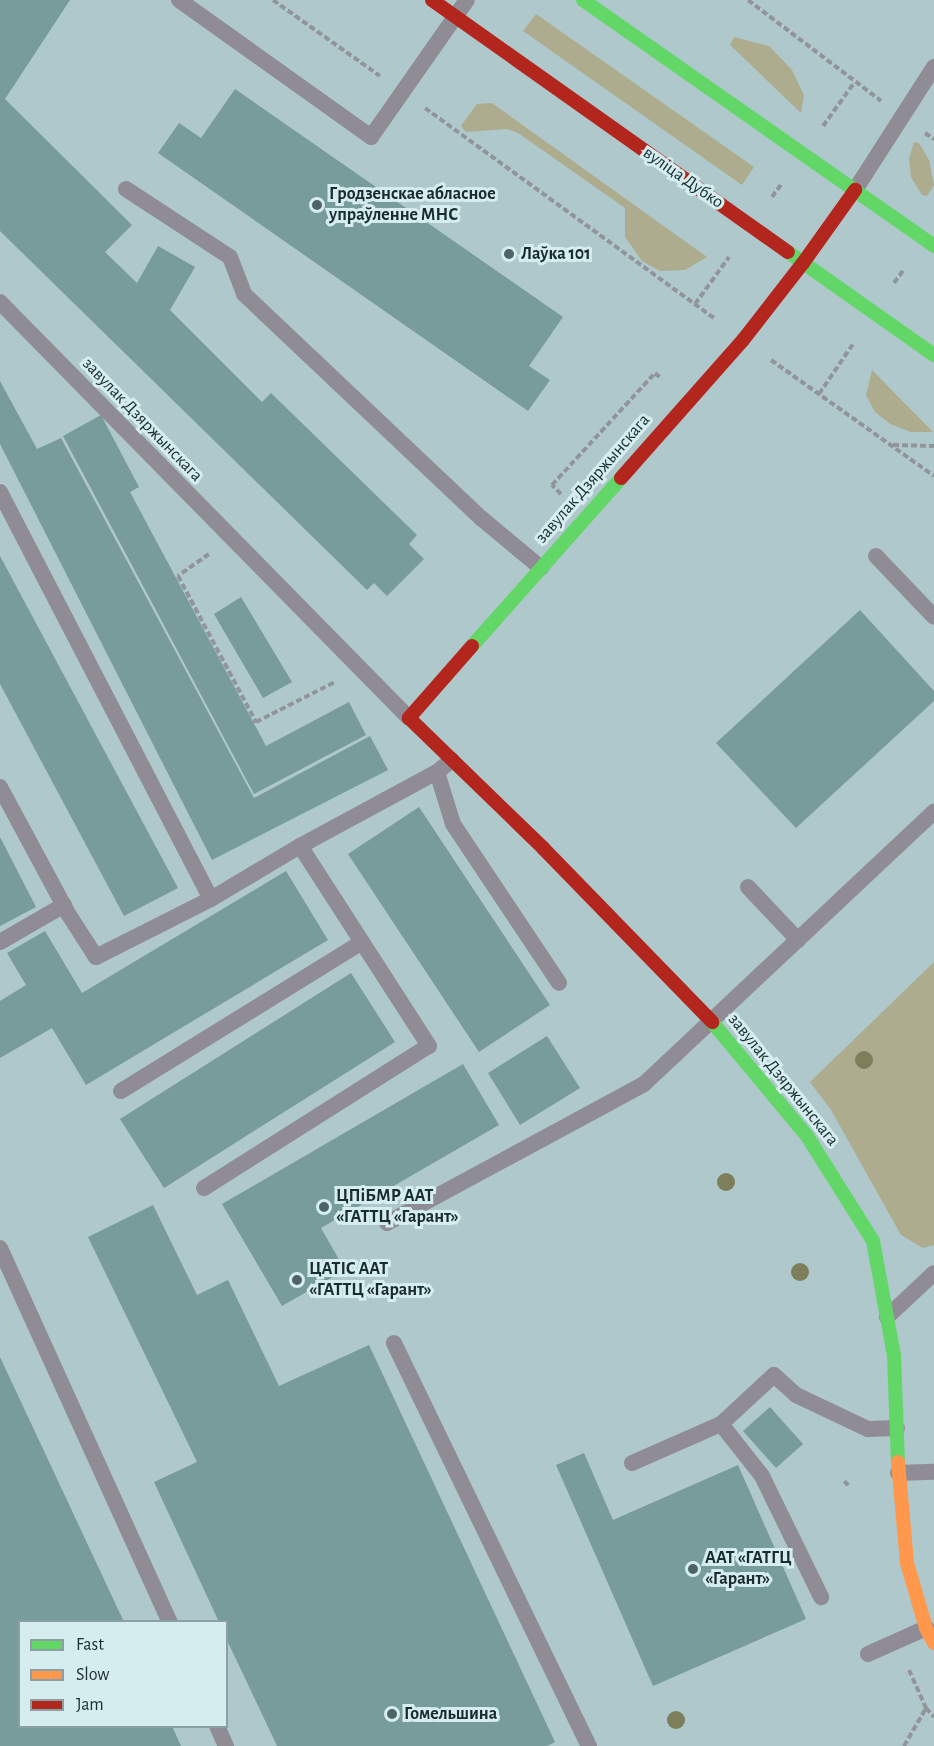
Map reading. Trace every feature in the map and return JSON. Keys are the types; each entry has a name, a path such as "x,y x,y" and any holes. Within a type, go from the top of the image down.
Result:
{"street":[{"name":"вуліца Дубко","path":"432,0 934,355"},
{"path":"584,0 934,246"},
{"name":"завулак Дзяржынскага","path":"855,190 742,340 409,718 543,848 712,1022 807,1136 873,1241 894,1355 898,1473 907,1563 930,1636"}],"lane":[{"path":"179,0 371,137 467,0"},
{"path":"855,190 934,66"},
{"path":"126,189 230,257 244,294 481,518 541,568"},
{"name":"завулак Дзяржынскага","path":"0,302 409,718"},
{"path":"0,492 211,899"},
{"path":"876,556 934,617"},
{"path":"0,787 64,905 96,957 211,899 300,846 437,772 452,760"},
{"path":"437,772 453,824 559,982"},
{"path":"387,1223 644,1084 934,812"},
{"path":"204,1188 429,1046 300,846"},
{"path":"748,887 798,940"},
{"path":"0,942 64,905"},
{"path":"121,1091 362,942"},
{"path":"0,1248 169,1620"},
{"path":"887,1317 934,1273"},
{"path":"394,1343 589,1746"},
{"path":"632,1463 721,1424 774,1376 796,1395 868,1429 897,1428"},
{"path":"721,1424 762,1476 822,1597"},
{"path":"898,1473 934,1472"},
{"path":"868,1654 901,1640 930,1636"},
{"path":"218,1728 226,1746"}],"path":[{"path":"273,0 723,325"},
{"path":"748,0 854,83 886,105"},
{"path":"816,136 854,83"},
{"path":"694,304 729,257"},
{"path":"889,291 904,269"},
{"path":"819,394 853,344"},
{"path":"765,356 934,476"},
{"path":"892,446 934,446"},
{"path":"231,538 178,576 256,722 360,669"},
{"path":"844,1481 849,1486"},
{"path":"901,1640 907,1665 926,1708 934,1717"},
{"path":"904,1746 926,1708"}],"shaded area":[{"path":"536,14 754,167 742,185 523,31"},
{"path":"734,37 769,46 792,70 804,95 801,113 730,45"},
{"path":"492,103 707,257 685,270 660,271 642,261 625,237 625,208 518,133 507,129 466,132 461,126 477,104"},
{"path":"914,142 919,143 929,160 934,185 927,196 922,195 911,177 909,158"},
{"path":"872,370 933,432 911,432 890,424 875,412 866,395"},
{"path":"934,962 934,1245 923,1248 901,1235 831,1110 810,1082"}],"building":[{"path":"0,0 70,0 5,99 132,225 105,252 137,283 158,246 195,267 170,310 262,402 271,393 417,535 409,544 424,559 387,596 374,583 367,590 0,231"},
{"name":"Гродзенскае абласное упраўленне МНС","path":"235,89 563,317 529,366 550,380 528,411 158,153 179,123 201,138"},
{"path":"0,381 37,449 61,438 254,798 370,736 388,770 212,860 0,444"},
{"path":"101,415 139,487 130,492 266,746 349,702 366,735 254,794 63,436"},
{"path":"0,556 178,888 124,916 0,684"},
{"path":"241,597 292,682 263,698 214,614"},
{"path":"860,610 934,691 934,701 796,828 716,743"},
{"path":"419,807 550,1005 479,1052 348,854"},
{"path":"0,837 36,907 0,926"},
{"path":"286,871 328,940 86,1085 52,1028 0,1058 0,1001 26,985 7,953 45,931 82,993"},
{"path":"351,973 395,1042 164,1188 120,1119"},
{"path":"547,1036 580,1088 520,1125 488,1073"},
{"path":"463,1064 499,1125 321,1228 345,1270 282,1306 222,1204"},
{"path":"153,1205 197,1295 228,1280 279,1386 369,1345 555,1742 547,1746 277,1746 228,1642 228,1620 218,1620 154,1482 197,1462 88,1237"},
{"path":"0,1357 123,1620 18,1620 18,1728 173,1728 181,1746 0,1746"},
{"path":"770,1407 803,1444 776,1468 743,1431"},
{"name":"ААТ «ГАТГЦ «Гарант»","path":"584,1453 613,1520 738,1465 806,1619 653,1686 556,1465"}],"traffic: fast":[{"path":"583,0 934,246"},
{"path":"788,252 934,355"},
{"path":"472,646 621,478"},
{"path":"712,1022 807,1136 873,1241 894,1355 898,1462"}],"traffic: slow":[{"path":"898,1462 907,1563 926,1628 934,1643"}],"traffic: jam":[{"path":"432,0 788,252"},
{"path":"803,263 855,190"},
{"path":"621,478 743,340 803,263"},
{"path":"472,646 409,718 543,848 712,1022"}],"place":[{"name":"Гродзенскае абласное упраўленне МНС","path":"317,205"},
{"name":"Лаўка 101","path":"509,254"},
{"name":"ЦПіБМР ААТ «ГАТТЦ «Гарант»","path":"324,1207"},
{"name":"ЦАТІС ААТ «ГАТТЦ «Гарант»","path":"297,1280"},
{"name":"ААТ «ГАТГЦ «Гарант»","path":"693,1569"},
{"name":"Гомельшина","path":"392,1714"}]}
